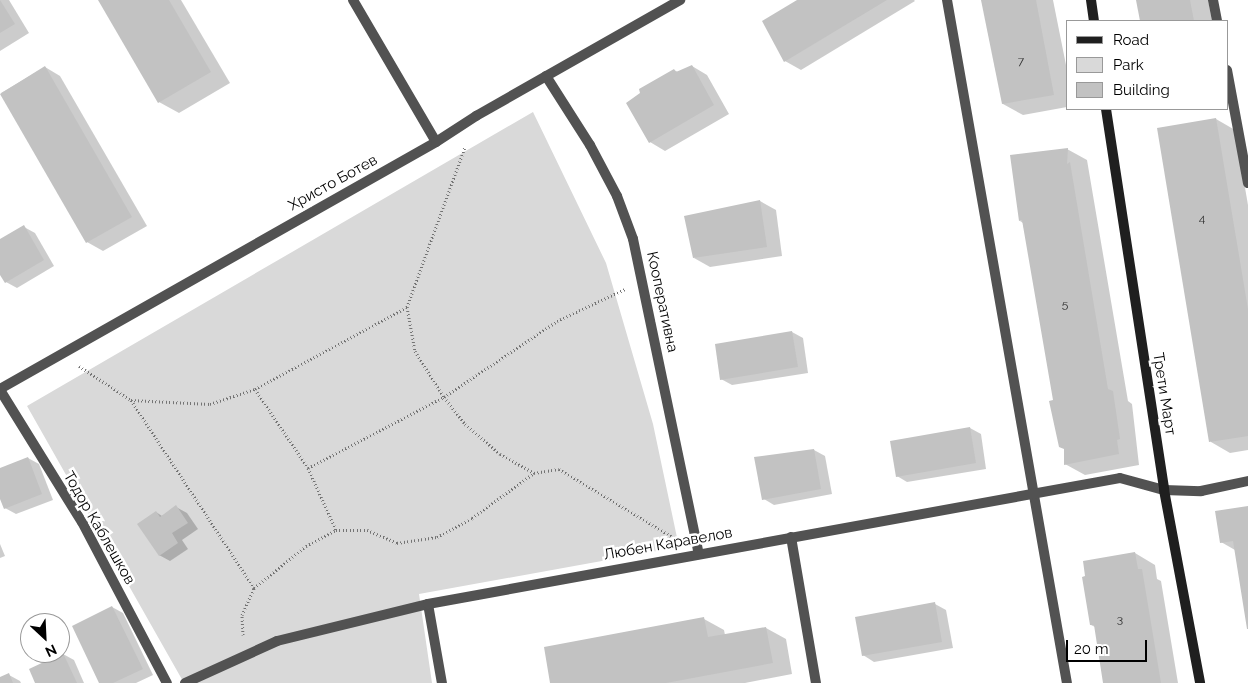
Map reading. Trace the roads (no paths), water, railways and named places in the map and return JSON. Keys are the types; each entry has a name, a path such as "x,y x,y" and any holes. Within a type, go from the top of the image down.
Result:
{"street":[{"path":"353,0 436,142"},
{"name":"Христо Ботев","path":"0,390 436,142 476,116 680,0"},
{"path":"947,0 1036,494 1067,683"},
{"path":"1090,0 1094,20"},
{"path":"1214,0 1218,20"},
{"path":"1228,75 1248,183"},
{"name":"Кооперативна","path":"546,76 590,145 617,196 633,239 699,554"},
{"name":"Трети Март","path":"1106,110 1164,490 1200,683"},
{"name":"Тодор Каблешков","path":"0,390 82,522 167,683"},
{"name":"Любен Каравелов","path":"186,683 277,641 428,604 1120,478 1164,490 1201,491 1248,481"},
{"path":"791,537 816,683"},
{"path":"428,604 442,683"}]}
